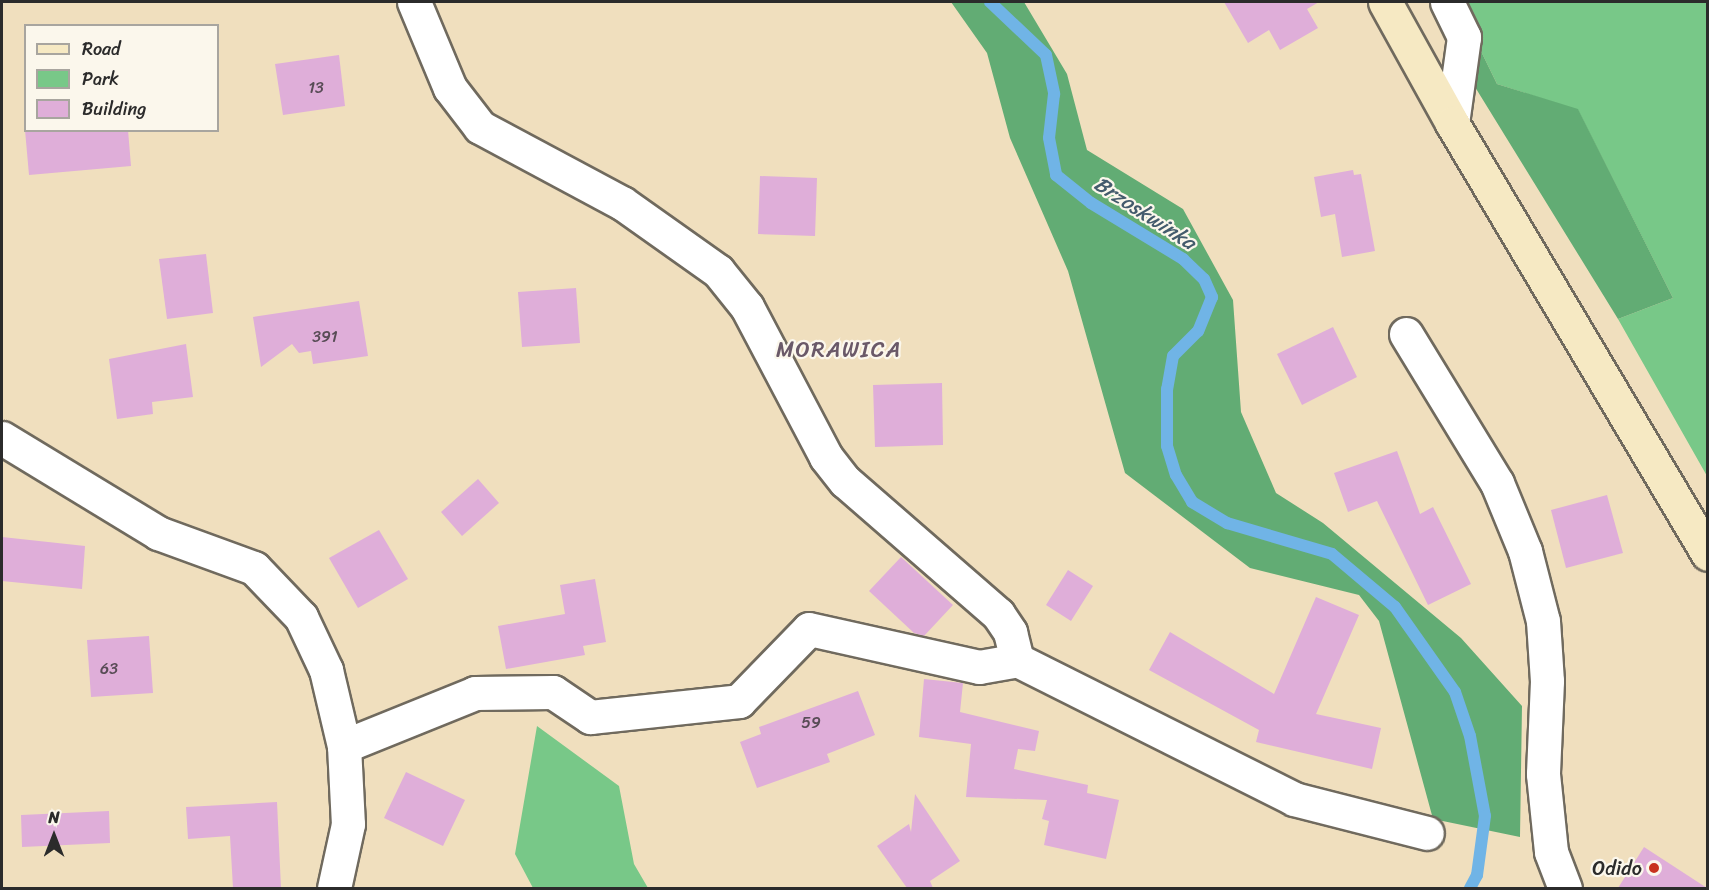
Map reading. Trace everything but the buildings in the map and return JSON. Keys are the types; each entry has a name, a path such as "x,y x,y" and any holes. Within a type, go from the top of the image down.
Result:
{"street":[{"path":"414,2 450,88 480,127 622,203 718,271 747,307 826,457 845,481 998,614 1010,632 1017,660"},
{"path":"1384,2 1452,123 1707,554"},
{"path":"1447,2 1464,37 1452,123"},
{"path":"1406,334 1497,483 1525,551 1543,621 1547,681 1543,774 1551,852 1565,888"},
{"path":"2,438 158,533 254,568 301,617 326,670 344,746 348,824 334,888"},
{"path":"344,746 476,693 554,692 590,717 739,701 809,629 979,667 1017,660 1294,799 1427,833"}],"green space":[{"path":"951,2 1024,2 1067,74 1087,150 1183,209 1233,300 1241,412 1276,493 1323,523 1461,638 1522,706 1520,837 1433,819 1379,621 1359,595 1250,568 1125,473 1068,271 1010,138 987,53"},
{"path":"1457,2 1707,2 1707,476 1618,319 1673,298 1578,110 1497,84"},
{"path":"1478,45 1497,84 1578,109 1673,298 1618,319 1467,74"},
{"path":"537,726 619,786 634,864 648,888 533,888 515,854"}],"waterway":[{"name":"Brzoskwinka","path":"990,2 1046,55 1054,94 1049,138 1056,175 1091,203 1183,259 1204,279 1212,297 1198,331 1173,356 1167,389 1167,446 1176,475 1192,502 1227,523 1332,554 1395,607 1455,692 1470,736 1485,816 1477,875 1470,888"}],"place":[{"name":"Odido","path":"1654,868"}],"district":[{"name":"MORAWICA","path":"839,350"}]}
